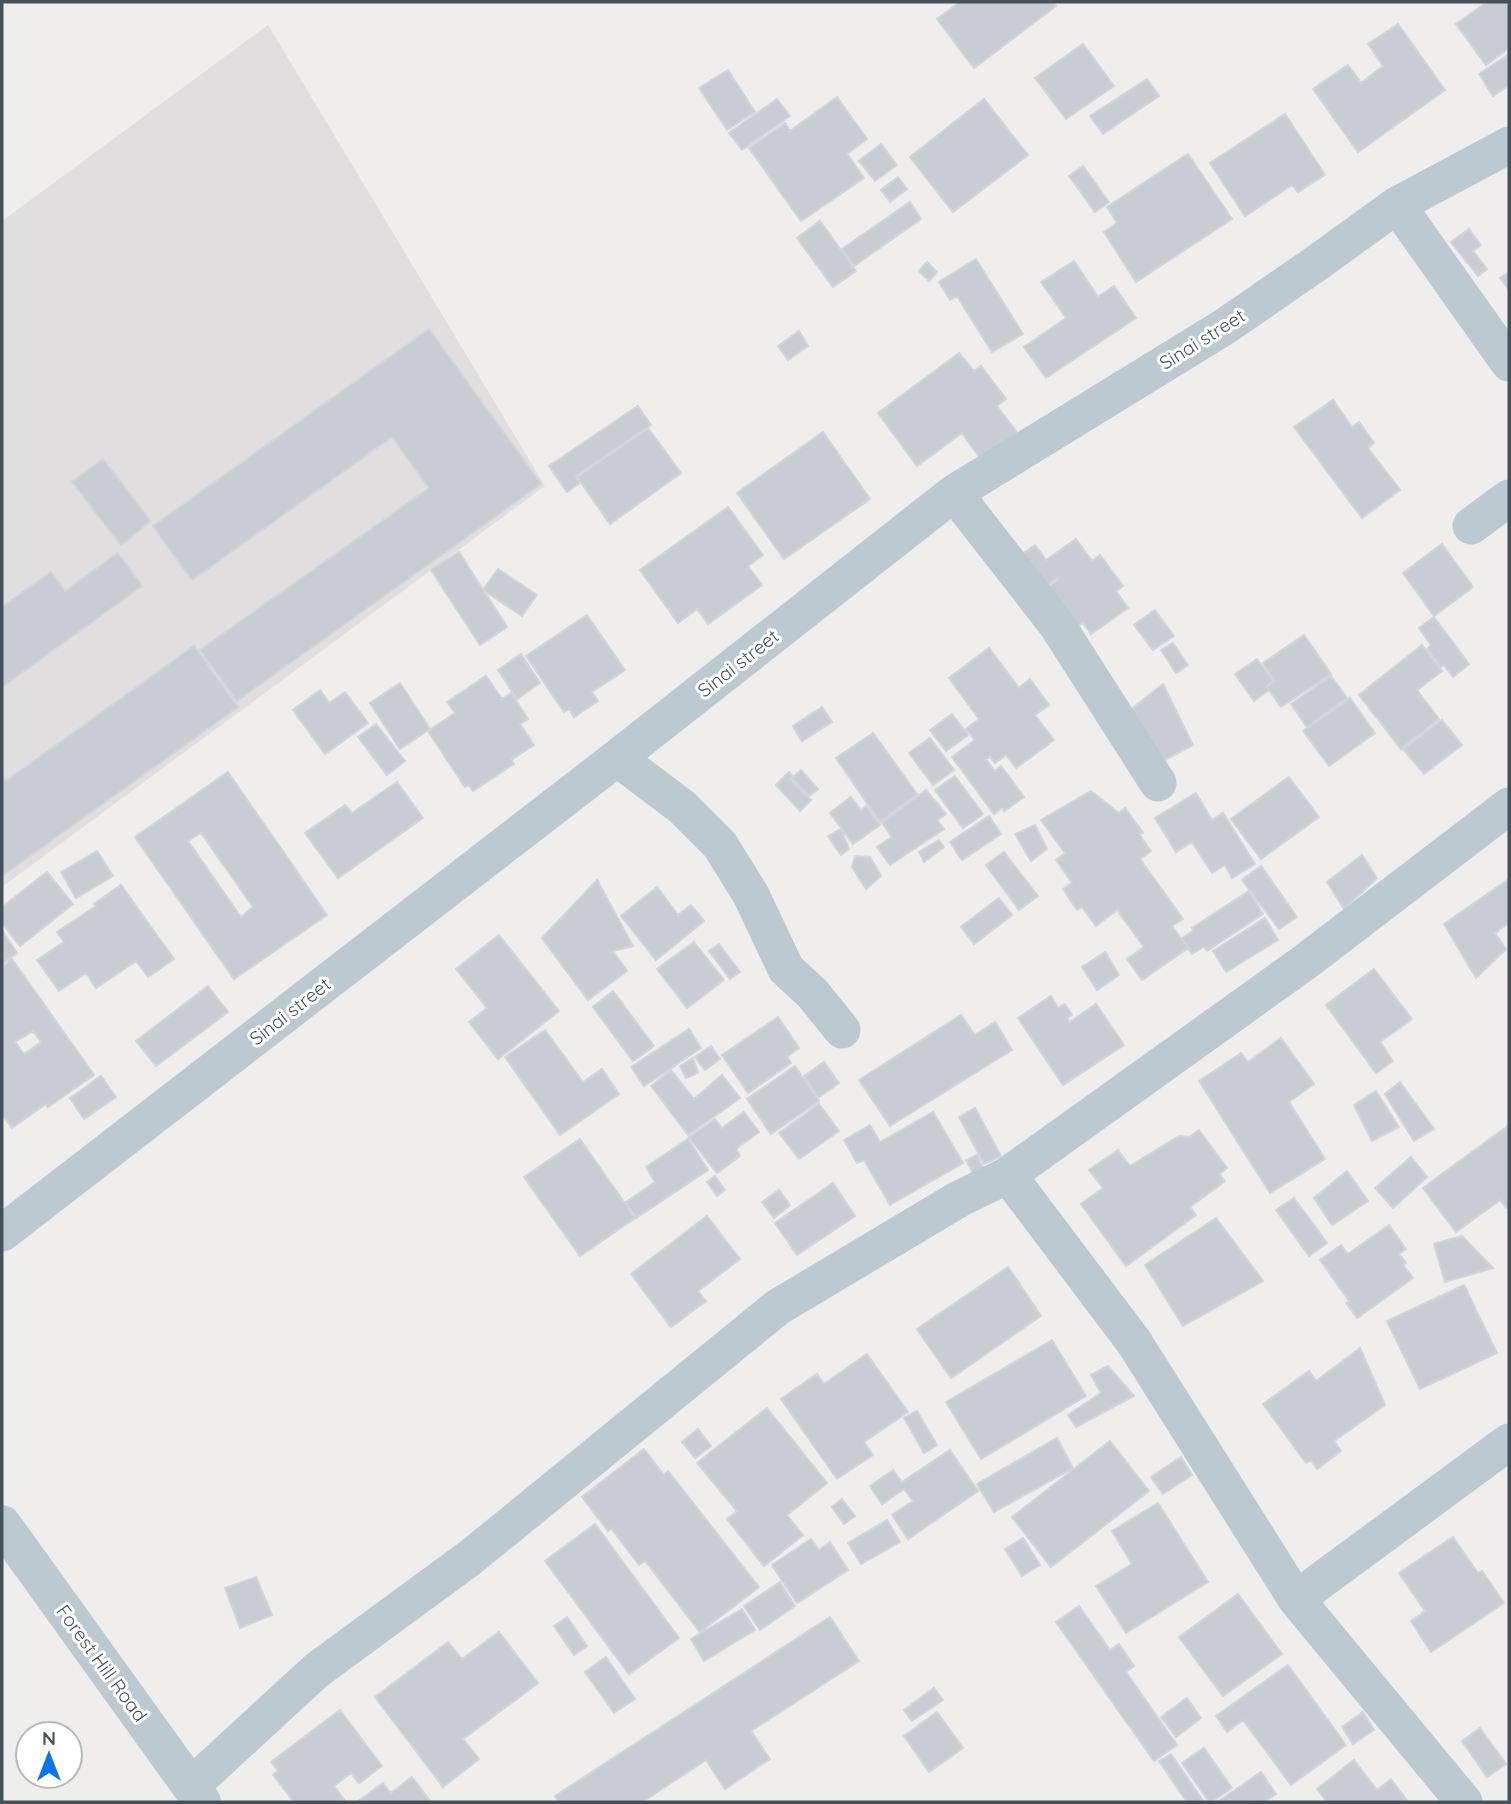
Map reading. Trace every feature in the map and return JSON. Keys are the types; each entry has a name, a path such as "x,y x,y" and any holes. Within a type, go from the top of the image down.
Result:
{"street":[{"name":"Sinai street","path":"2,1233 954,494 1224,327 1397,205 1509,145"},
{"path":"1397,205 1509,363"},
{"path":"954,494 1058,625 1158,783"},
{"path":"1471,526 1509,498"},
{"path":"617,758 682,807 720,845 751,895 786,970 813,994 842,1030"},
{"path":"197,1794 317,1670 471,1557 778,1307 959,1199 1008,1175 1305,962 1509,806"},
{"path":"1008,1175 1134,1342 1296,1599 1464,1802"},
{"path":"1296,1599 1509,1442"},
{"name":"Forest Hill Road","path":"2,1524 197,1794"}],"shaded area":[{"path":"268,25 545,486 2,887 2,221"}],"building":[{"path":"960,2 1052,2 1056,6 974,68 937,19"},
{"path":"1487,2 1509,2 1509,48 1486,65 1456,24"},
{"path":"1398,24 1445,90 1358,152 1313,89 1348,65 1361,83 1383,66 1368,44"},
{"path":"1083,44 1114,86 1066,119 1035,78"},
{"path":"1509,54 1509,85 1493,96 1479,74"},
{"path":"728,70 755,112 727,130 699,88"},
{"path":"1147,79 1159,96 1103,134 1090,116"},
{"path":"837,97 867,139 847,154 864,178 801,221 749,148 785,123 790,131"},
{"path":"777,99 790,116 742,150 729,133"},
{"path":"984,99 1028,155 953,212 910,157"},
{"path":"1285,114 1325,175 1298,192 1292,185 1245,216 1210,163"},
{"path":"881,144 897,165 875,181 859,161"},
{"path":"1188,154 1232,219 1136,282 1104,232 1117,223 1107,207"},
{"path":"1083,166 1109,202 1095,212 1069,176"},
{"path":"898,177 907,189 890,202 881,190"},
{"path":"910,202 921,219 854,266 842,249"},
{"path":"820,221 856,271 833,287 797,238"},
{"path":"1469,229 1481,245 1473,251 1487,269 1478,276 1451,242"},
{"path":"976,259 1023,334 992,352 957,296 950,300 939,282"},
{"path":"1074,261 1098,297 1114,286 1136,318 1046,378 1024,347 1066,318 1041,282"},
{"path":"927,262 937,272 929,281 919,271"},
{"path":"1509,272 1509,290 1500,278"},
{"path":"429,329 541,484 237,701 200,650 429,488 392,437 192,580 153,526"},
{"path":"799,331 808,346 788,360 778,346"},
{"path":"959,353 974,371 981,366 1006,399 997,406 1019,435 983,462 962,433 917,466 878,413"},
{"path":"1333,400 1352,427 1359,422 1374,443 1368,448 1400,490 1362,518 1294,427"},
{"path":"638,406 651,425 576,476 580,483 567,492 549,466"},
{"path":"648,428 681,473 610,524 577,477"},
{"path":"823,432 870,499 784,559 737,493"},
{"path":"103,459 151,521 121,545 72,482"},
{"path":"728,507 763,555 748,566 762,585 708,624 697,609 678,623 640,570"},
{"path":"1076,539 1092,561 1100,555 1123,586 1116,591 1128,608 1091,634 1083,623 1076,628 1047,588 1058,580 1057,578 1040,590 1017,558 1035,545 1046,560"},
{"path":"1442,544 1473,587 1434,616 1403,573"},
{"path":"459,552 507,627 480,645 431,570"},
{"path":"118,553 142,586 2,687 2,607 51,572 65,591"},
{"path":"498,569 537,595 522,616 483,590"},
{"path":"1155,610 1174,636 1153,650 1134,625"},
{"path":"587,615 625,670 592,692 598,701 574,717 569,709 564,712 526,656"},
{"path":"1434,617 1469,664 1453,677 1427,649 1431,645 1419,628"},
{"path":"1304,635 1331,674 1281,707 1267,687 1275,681 1263,663"},
{"path":"1173,643 1188,665 1176,673 1161,650"},
{"path":"1422,645 1442,671 1417,690 1439,719 1401,749 1359,695"},
{"path":"194,646 238,707 2,876 2,775 6,781"},
{"path":"989,648 1019,688 1030,679 1049,705 1035,715 1054,740 1016,768 1006,755 995,763 990,757 986,759 995,771 1001,766 1024,797 1004,811 1002,808 994,814 952,757 975,740 966,729 979,719 949,678"},
{"path":"521,654 540,683 517,699 498,670"},
{"path":"1257,659 1273,681 1266,687 1269,690 1254,701 1235,674"},
{"path":"486,676 502,699 511,693 528,719 520,724 534,745 511,760 514,764 473,791 469,785 465,787 428,731 455,713 447,702"},
{"path":"1331,676 1347,698 1307,727 1291,704"},
{"path":"400,683 430,729 400,749 370,703"},
{"path":"1163,684 1193,745 1165,760 1130,710"},
{"path":"320,690 329,703 345,692 368,723 325,754 293,710"},
{"path":"1350,698 1375,733 1329,766 1303,731"},
{"path":"822,707 832,722 802,741 793,726"},
{"path":"952,714 968,735 946,751 930,730"},
{"path":"1442,720 1462,745 1424,774 1403,749"},
{"path":"376,724 405,761 387,775 358,737"},
{"path":"873,733 917,794 880,822 836,758"},
{"path":"930,738 954,770 933,785 909,753"},
{"path":"801,770 818,789 809,796 792,778"},
{"path":"228,772 327,915 234,979 135,837","holes":["201,833 253,907 241,917 188,841"]},
{"path":"789,772 793,776 790,779 811,800 800,811 776,785"},
{"path":"955,776 983,814 963,828 935,790"},
{"path":"1289,777 1319,817 1261,859 1231,819"},
{"path":"397,782 423,818 338,878 305,833 345,805 352,813"},
{"path":"926,790 946,814 937,820 944,829 890,865 877,847 892,837 882,823"},
{"path":"1091,791 1119,813 1125,808 1143,833 1139,834 1151,851 1140,859 1183,919 1172,926 1188,948 1142,980 1127,959 1144,947 1117,910 1096,926 1082,907 1077,910 1063,889 1072,883 1056,860 1065,853 1041,820"},
{"path":"1196,793 1212,820 1223,813 1255,864 1232,878 1225,865 1212,873 1192,842 1176,852 1155,818"},
{"path":"851,797 861,810 866,806 880,825 853,844 830,813"},
{"path":"989,816 1001,834 962,860 950,842"},
{"path":"1035,825 1047,849 1031,861 1015,834"},
{"path":"841,829 849,849 841,855 828,836"},
{"path":"939,840 944,847 924,862 919,852"},
{"path":"97,851 113,876 76,898 61,872"},
{"path":"1004,852 1038,896 1019,910 986,865"},
{"path":"1362,855 1377,878 1344,909 1327,882"},
{"path":"855,856 870,857 881,876 866,889 852,867"},
{"path":"1261,866 1297,917 1279,929 1242,880"},
{"path":"47,872 73,904 20,946 2,923 2,907"},
{"path":"1509,879 1509,923 1495,933 1506,949 1476,978 1444,924"},
{"path":"597,880 633,946 613,951 627,971 588,1000 542,938"},
{"path":"121,885 174,959 148,977 136,961 96,988 86,973 59,991 37,960 64,942 57,932 96,906 94,904"},
{"path":"657,887 678,915 691,905 704,921 656,960 621,916"},
{"path":"1249,891 1263,914 1207,951 1204,947 1192,954 1182,938 1193,931 1192,928"},
{"path":"999,898 1012,915 974,944 961,927"},
{"path":"1265,918 1278,940 1226,972 1213,951"},
{"path":"2,930 17,953 2,964"},
{"path":"499,935 559,1011 498,1059 469,1022 487,1008 456,969"},
{"path":"694,942 724,980 687,1008 657,969"},
{"path":"719,944 740,972 730,979 709,951"},
{"path":"1105,952 1119,975 1097,990 1082,967"},
{"path":"12,959 94,1075 12,1128 2,1115 2,967","holes":["33,1031 41,1042 24,1054 15,1042"]},
{"path":"1374,969 1412,1019 1380,1042 1393,1061 1376,1073 1326,1005"},
{"path":"208,986 228,1012 156,1066 136,1041"},
{"path":"613,991 654,1046 633,1061 593,1007"},
{"path":"1051,996 1058,1008 1065,1004 1072,1015 1067,1018 1070,1022 1096,1004 1124,1045 1063,1085 1018,1018"},
{"path":"961,1015 975,1035 995,1022 1012,1050 890,1126 859,1080"},
{"path":"778,1017 799,1048 787,1057 791,1063 748,1093 722,1055"},
{"path":"689,1029 701,1048 644,1086 631,1067"},
{"path":"545,1030 583,1082 602,1069 619,1094 560,1135 505,1057"},
{"path":"1281,1038 1314,1084 1289,1102 1325,1159 1270,1193 1199,1081 1241,1053 1248,1062"},
{"path":"711,1046 720,1059 705,1070 695,1057"},
{"path":"693,1058 698,1073 686,1078 680,1066"},
{"path":"824,1062 839,1083 819,1097 804,1076"},
{"path":"795,1066 819,1101 771,1134 747,1099"},
{"path":"671,1070 694,1099 722,1075 740,1098 688,1135 651,1086"},
{"path":"101,1076 116,1097 84,1119 70,1098"},
{"path":"1400,1082 1434,1129 1414,1141 1385,1094"},
{"path":"1376,1091 1399,1127 1372,1141 1354,1105"},
{"path":"819,1104 839,1131 799,1159 779,1133"},
{"path":"975,1108 1001,1156 984,1164 959,1117"},
{"path":"744,1112 759,1132 736,1149 740,1156 717,1173 689,1137 715,1119 722,1128"},
{"path":"933,1112 963,1163 890,1205 864,1160 857,1163 844,1140 870,1125 880,1142"},
{"path":"1509,1125 1509,1206 1506,1208 1500,1200 1456,1232 1423,1188"},
{"path":"1199,1130 1227,1168 1219,1174 1225,1181 1190,1207 1196,1215 1126,1266 1081,1204 1103,1188 1089,1170 1118,1150 1130,1166 1179,1136 1190,1137"},
{"path":"580,1139 635,1218 580,1256 524,1177"},
{"path":"688,1139 708,1170 636,1218 626,1202 655,1182 646,1167"},
{"path":"977,1155 984,1170 974,1175 966,1160"},
{"path":"1411,1157 1427,1177 1393,1208 1375,1188"},
{"path":"1347,1171 1368,1201 1332,1225 1314,1198"},
{"path":"715,1176 725,1190 717,1196 707,1182"},
{"path":"833,1183 855,1216 797,1255 775,1223"},
{"path":"779,1190 790,1205 774,1218 762,1202"},
{"path":"1294,1198 1327,1243 1309,1256 1276,1210"},
{"path":"707,1216 740,1259 698,1291 706,1301 671,1327 631,1274"},
{"path":"1216,1218 1263,1281 1183,1326 1145,1265"},
{"path":"1389,1225 1406,1249 1399,1254 1413,1278 1357,1318 1346,1303 1349,1301 1320,1260 1341,1245 1348,1254"},
{"path":"1462,1236 1493,1268 1445,1282 1434,1244"},
{"path":"1008,1267 1041,1316 951,1378 917,1329"},
{"path":"1464,1285 1497,1353 1420,1389 1387,1321"},
{"path":"1052,1340 1086,1396 981,1459 946,1402"},
{"path":"1360,1348 1385,1405 1334,1441 1341,1451 1317,1469 1311,1460 1306,1463 1263,1404 1309,1371 1316,1381"},
{"path":"867,1354 908,1412 864,1442 873,1455 837,1479 781,1399 817,1374 824,1384"},
{"path":"1108,1366 1134,1396 1076,1427 1068,1415 1101,1393 1091,1375"},
{"path":"767,1408 827,1483 787,1515 803,1535 764,1566 727,1519 737,1511 697,1463"},
{"path":"917,1411 937,1445 924,1453 904,1418"},
{"path":"698,1429 711,1446 695,1458 682,1442"},
{"path":"1057,1438 1073,1468 994,1512 977,1484"},
{"path":"1110,1441 1149,1491 1051,1567 1012,1517"},
{"path":"644,1449 664,1475 668,1471 759,1587 700,1632 645,1561 639,1565 611,1528 608,1531 582,1497"},
{"path":"950,1450 978,1491 908,1539 892,1515 913,1501 904,1489 882,1504 870,1486 893,1470 902,1482"},
{"path":"1181,1457 1192,1475 1163,1494 1151,1477"},
{"path":"842,1499 855,1516 844,1524 832,1507"},
{"path":"1158,1503 1208,1582 1126,1633 1096,1586 1132,1564 1112,1531"},
{"path":"887,1520 900,1542 861,1564 848,1543"},
{"path":"595,1524 679,1638 629,1674 545,1561"},
{"path":"1453,1537 1478,1573 1482,1571 1504,1603 1431,1652 1411,1621 1425,1611 1399,1573"},
{"path":"1023,1538 1040,1565 1022,1576 1005,1549"},
{"path":"811,1539 819,1550 830,1542 848,1570 797,1603 772,1565"},
{"path":"256,1577 272,1615 240,1628 225,1588"},
{"path":"780,1582 795,1606 760,1630 744,1606"},
{"path":"1238,1594 1282,1654 1223,1696 1179,1637"},
{"path":"1079,1606 1110,1650 1119,1644 1134,1666 1126,1672 1177,1745 1154,1761 1056,1622"},
{"path":"742,1609 755,1630 704,1661 691,1639"},
{"path":"567,1617 587,1646 574,1655 554,1626"},
{"path":"830,1617 859,1661 751,1731 770,1759 725,1789 706,1760 642,1802 559,1802 555,1796"},
{"path":"499,1632 538,1683 463,1739 479,1759 443,1787 375,1697 448,1642 462,1659"},
{"path":"606,1657 635,1699 614,1713 585,1672"},
{"path":"1288,1665 1346,1745 1291,1785 1243,1720 1227,1732 1216,1716"},
{"path":"934,1688 943,1700 912,1721 904,1710"},
{"path":"1187,1698 1201,1718 1176,1737 1161,1717"},
{"path":"340,1710 382,1766 359,1783 351,1773 334,1786 346,1802 294,1802 273,1775 278,1771 271,1762"},
{"path":"937,1712 963,1748 929,1772 904,1736"},
{"path":"1363,1712 1374,1730 1353,1744 1342,1727"},
{"path":"1480,1728 1506,1764 1487,1777 1462,1741"},
{"path":"1204,1748 1232,1788 1211,1802 1182,1763"},
{"path":"1171,1754 1204,1802 1187,1802 1159,1761"},
{"path":"1354,1760 1377,1790 1391,1779 1408,1802 1327,1802 1317,1789"},
{"path":"1261,1772 1276,1794 1264,1802 1219,1801"},
{"path":"412,1777 431,1802 357,1802 383,1783 391,1793"}]}
